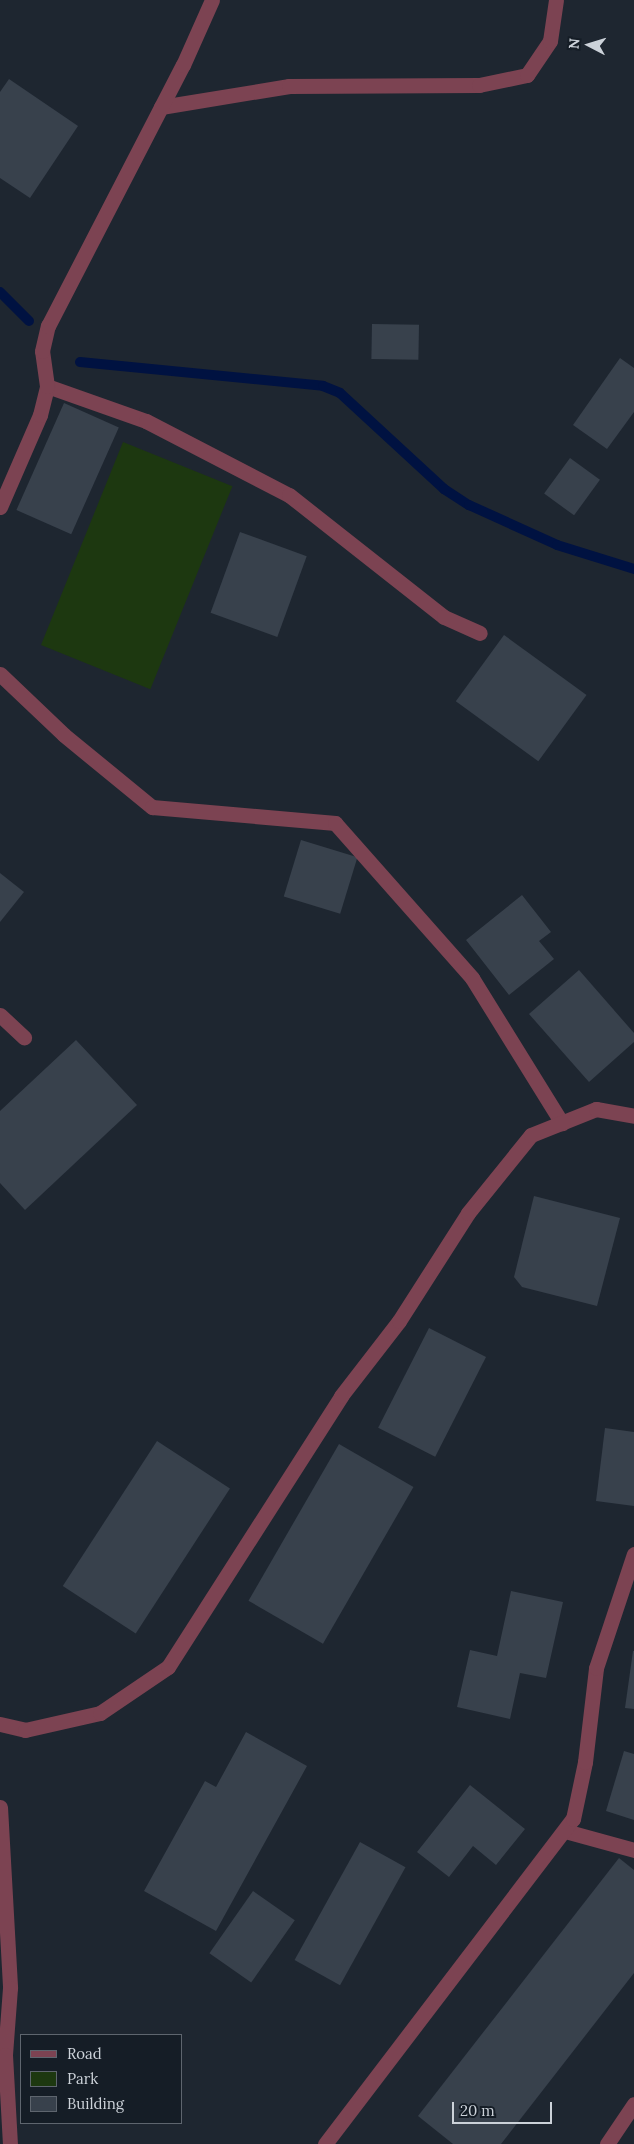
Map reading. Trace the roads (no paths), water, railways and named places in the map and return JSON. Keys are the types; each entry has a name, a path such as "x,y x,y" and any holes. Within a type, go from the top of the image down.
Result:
{"street":[{"path":"0,507 40,415 47,386 42,351 48,326 161,107 212,0"},
{"path":"161,107 289,86 479,85 527,75 550,41 556,0"},
{"path":"47,386 146,421 289,495 444,617 480,633"},
{"path":"0,674 64,735 152,807 335,823 472,978 562,1123"},
{"path":"0,1015 24,1037"},
{"path":"0,1724 25,1730 100,1713 168,1667 297,1462 399,1321 468,1213 531,1135 596,1109 634,1116"},
{"path":"325,2144 573,1820 585,1762 596,1668 634,1554"},
{"path":"0,1808 10,1988 5,2095 10,2144"},
{"path":"565,1831 634,1850"},
{"path":"607,2144 634,2104"}],"waterway":[{"path":"0,292 29,321"},
{"path":"80,362 323,386 340,393 444,489 469,505 557,545 634,569"}]}
